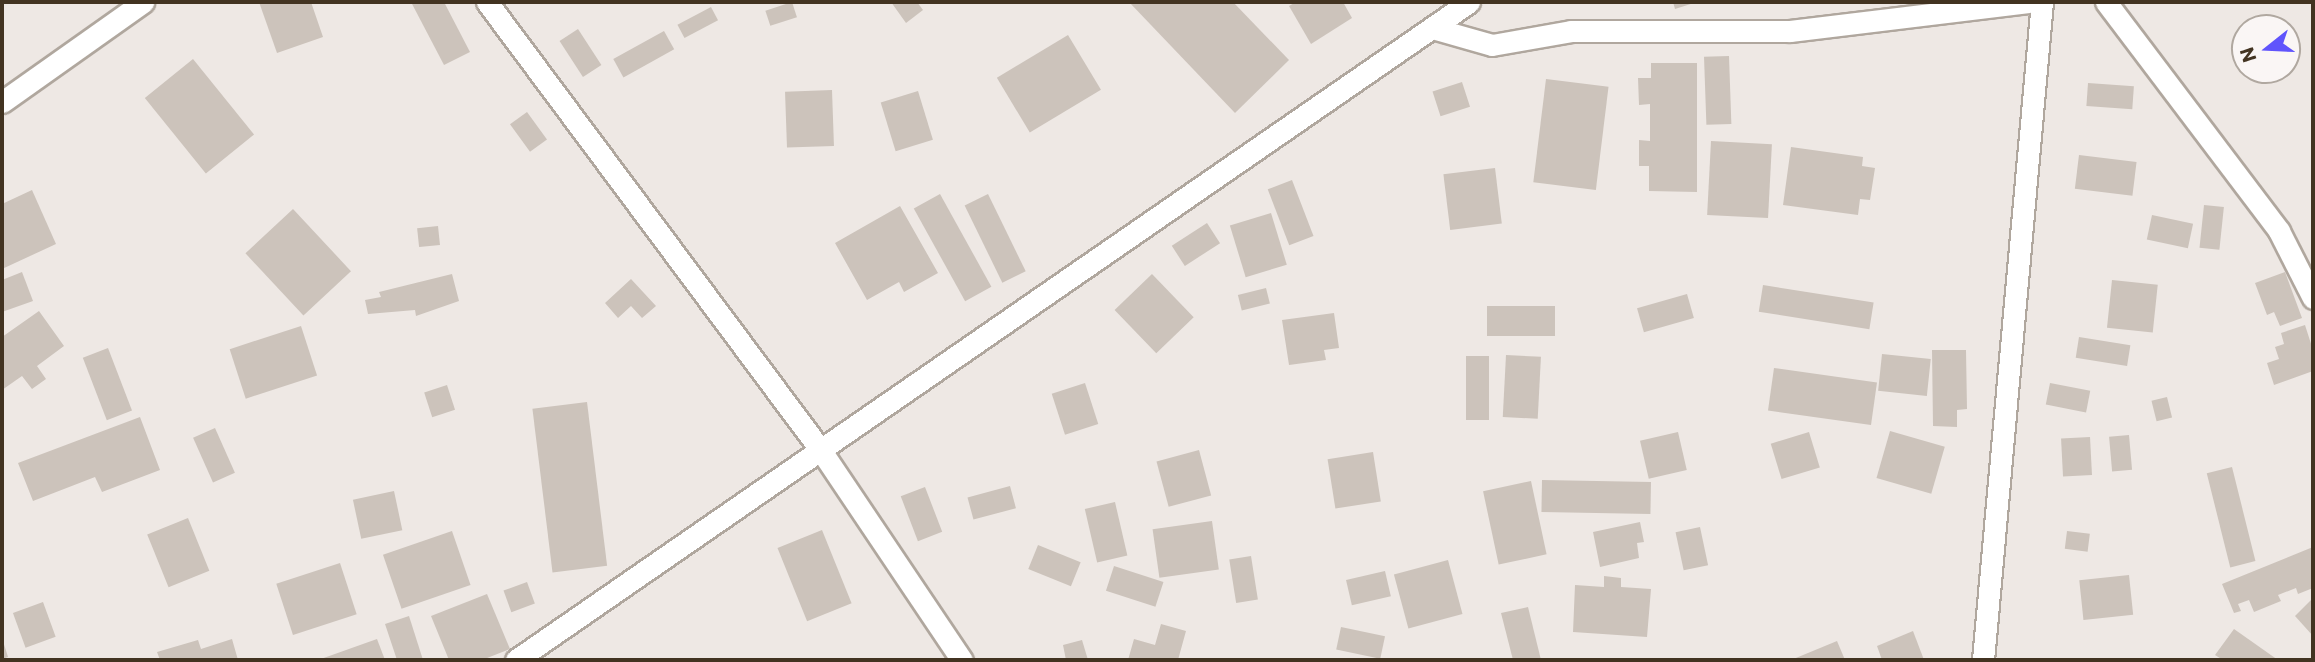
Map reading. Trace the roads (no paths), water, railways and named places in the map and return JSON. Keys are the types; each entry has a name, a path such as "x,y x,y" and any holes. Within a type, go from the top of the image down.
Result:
{"street":[{"path":"2,102 143,2"},
{"path":"487,2 822,452 962,660"},
{"path":"516,660 822,452 1469,2"},
{"path":"1432,28 1492,45 1571,31 1790,31 2028,2"},
{"path":"1983,660 2042,2"},
{"path":"2106,2 2278,231 2313,298"}]}
